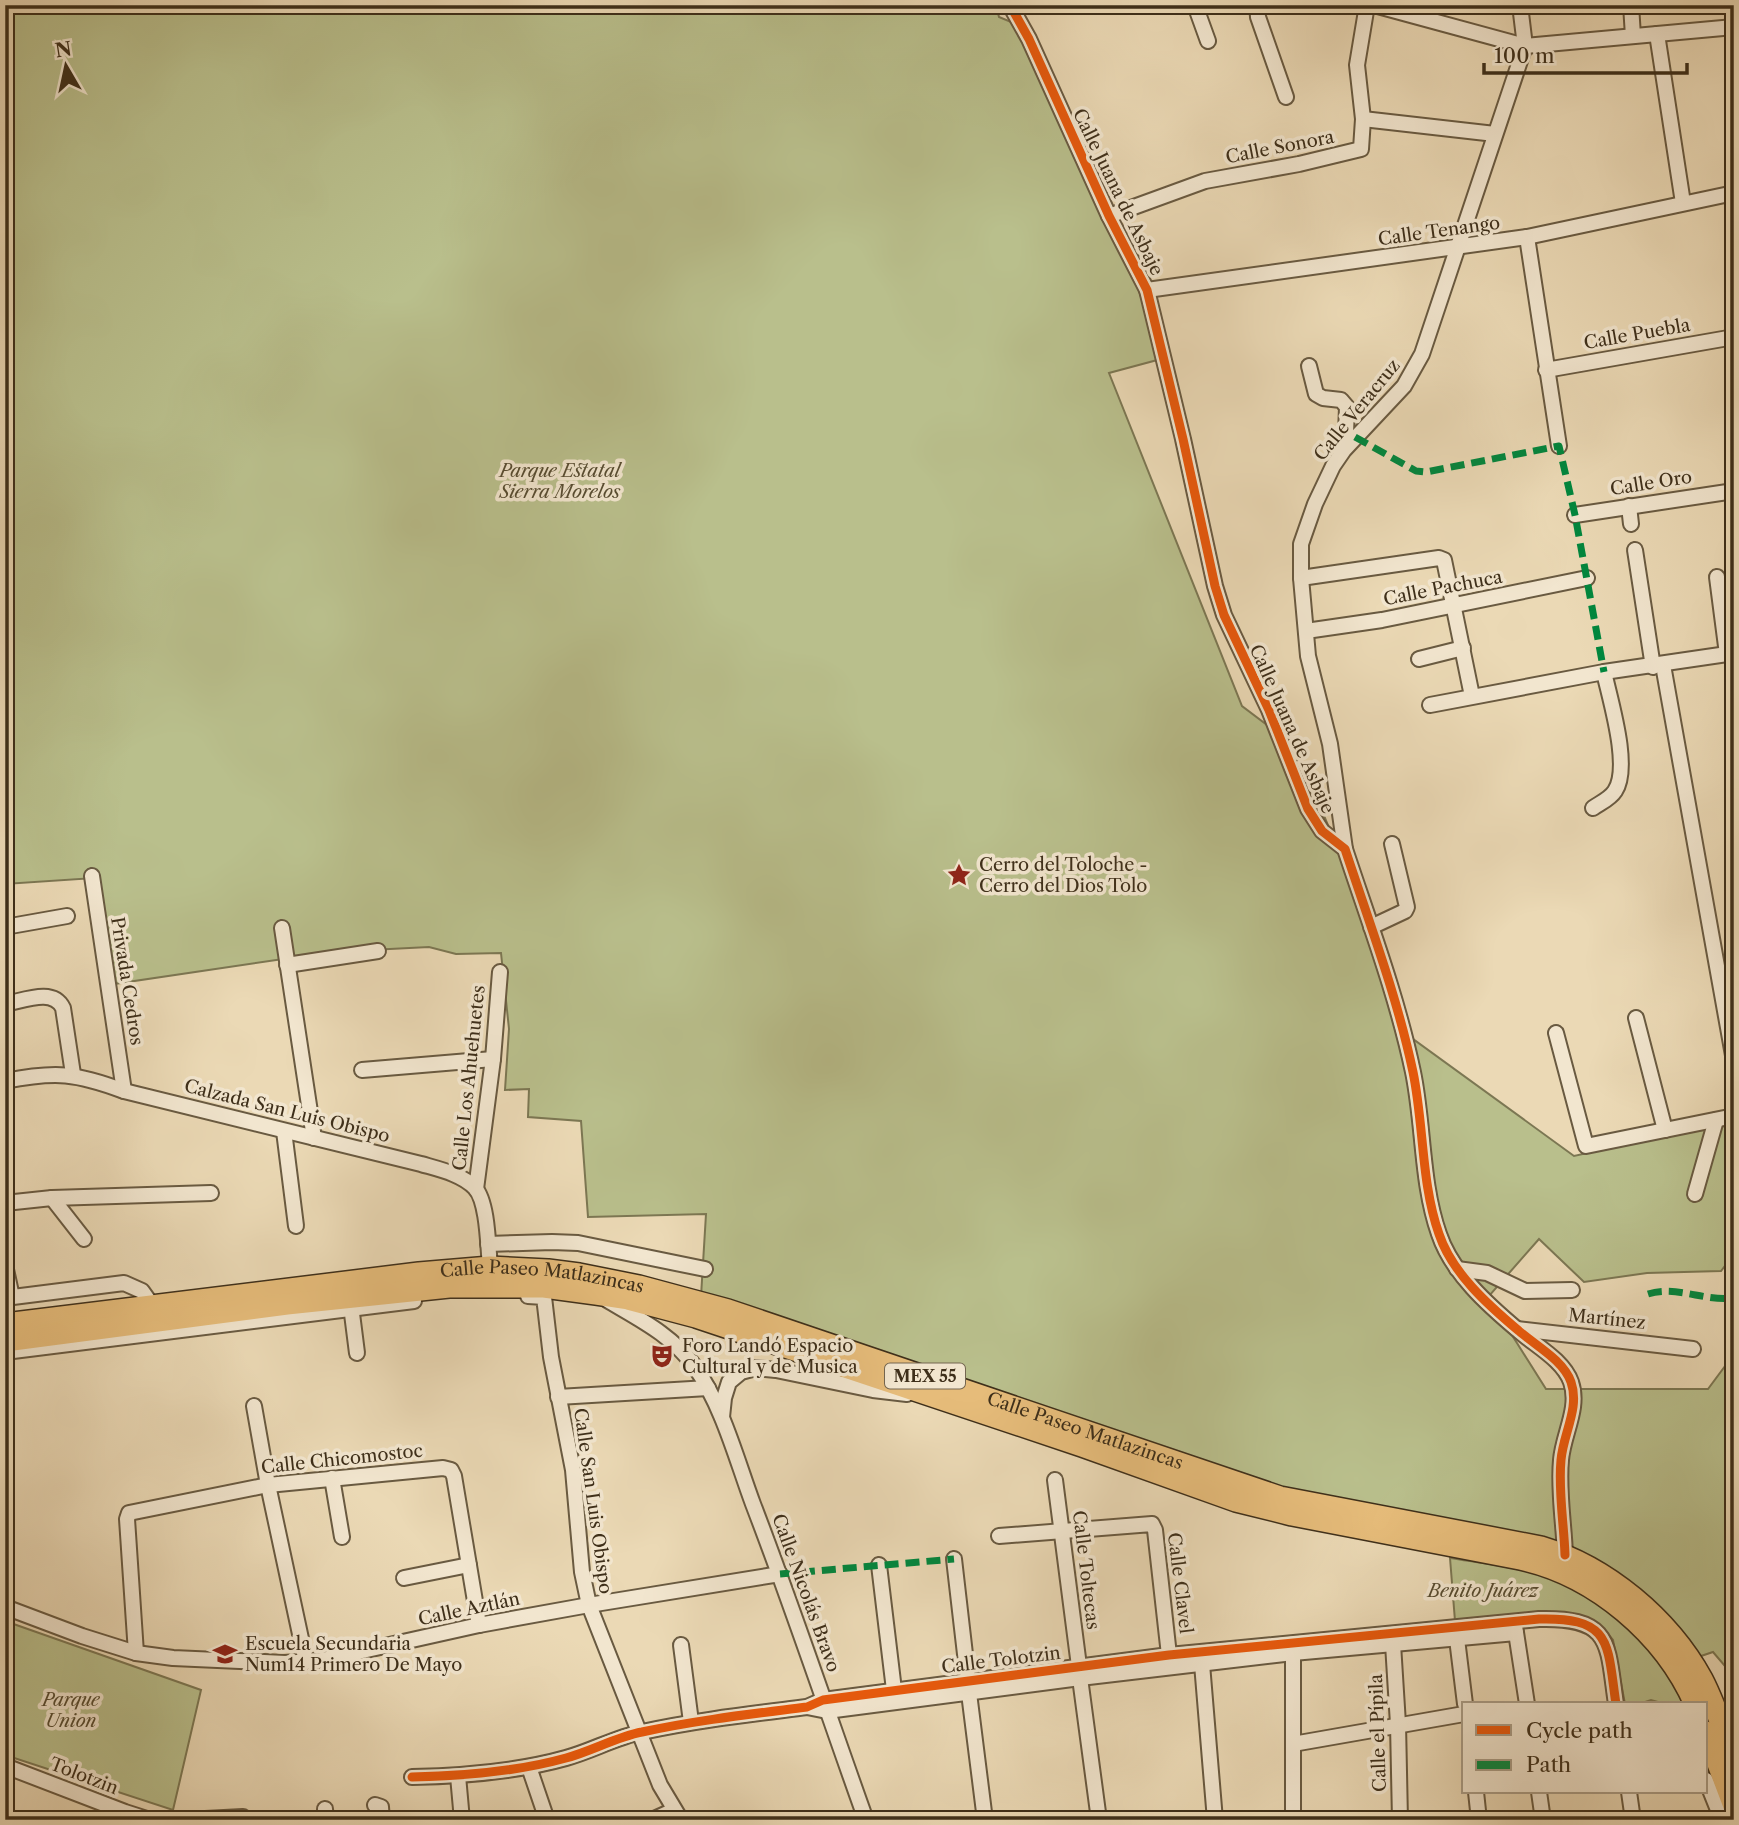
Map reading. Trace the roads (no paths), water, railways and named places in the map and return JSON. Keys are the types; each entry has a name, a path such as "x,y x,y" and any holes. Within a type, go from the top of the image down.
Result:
{"highway":[{"name":"Calle Paseo Matlazincas","path":"5,1324 391,1275 490,1268 579,1274 688,1298 856,1352 1280,1497 1534,1545 1565,1555 1622,1588 1664,1628 1702,1679 1734,1759"},
{"name":"Calle Paseo Matlazincas","path":"5,1341 351,1303 479,1285 544,1287 628,1299 696,1317 1082,1446 1236,1501 1292,1515 1555,1568 1593,1589 1645,1632 1676,1670 1694,1702"},
{"path":"1708,1737 1734,1806"}],"street":[{"name":"Calle Juana de Asbaje","path":"1010,5 1147,290 1184,439 1214,586 1224,615 1269,709 1308,809 1322,831 1345,849"},
{"path":"1195,5 1208,41"},
{"path":"1257,5 1258,17 1286,97"},
{"name":"Calle Sonora","path":"1110,216 1205,181 1357,151 1363,145 1357,65 1367,5"},
{"path":"1374,5 1525,46 1734,27"},
{"path":"1520,5 1525,46"},
{"path":"1631,5 1633,36"},
{"path":"1657,34 1683,203"},
{"name":"Calle Veracruz","path":"1345,849 1330,744 1311,674 1301,578 1301,544 1324,483 1344,450 1415,371 1459,248 1525,46"},
{"path":"1363,119 1496,134"},
{"name":"Calle Tenango","path":"1147,290 1527,237 1734,193"},
{"path":"1527,237 1559,446"},
{"name":"Calle Puebla","path":"1546,370 1734,337"},
{"path":"1309,366 1315,394 1341,400 1347,407 1346,433"},
{"name":"Calle Oro","path":"1575,515 1734,491"},
{"path":"1629,506 1632,524"},
{"path":"1635,550 1734,1061"},
{"path":"1301,578 1439,558 1444,560 1472,696"},
{"path":"1430,705 1604,672 1731,653 1717,577"},
{"name":"Calle Pachuca","path":"1306,631 1382,620 1587,578"},
{"path":"1419,659 1463,648"},
{"path":"1593,808 1615,791 1621,773 1619,747 1604,672"},
{"path":"1371,927 1405,911 1407,907 1392,844"},
{"path":"1345,849 1408,1048 1432,1208 1439,1234 1457,1269 1515,1328 1558,1363 1569,1377 1574,1401 1560,1467 1565,1555"},
{"name":"Privada Cedros","path":"92,876 124,1091"},
{"path":"5,927 67,916"},
{"path":"282,928 314,1138"},
{"path":"287,965 378,951"},
{"name":"Calle Los Ahuehuetes","path":"476,1189 493,1059 500,972"},
{"path":"5,1004 42,997 54,998 63,1008 73,1074"},
{"path":"1636,1018 1665,1130"},
{"path":"1556,1033 1584,1143 1588,1146 1734,1116"},
{"path":"362,1070 493,1059"},
{"name":"Calzada San Luis Obispo","path":"5,1081 44,1074 73,1074 124,1091 421,1164 457,1176 476,1189"},
{"path":"1695,1195 1716,1119"},
{"path":"284,1131 296,1226"},
{"path":"476,1189 482,1202 490,1268"},
{"path":"5,1203 51,1198 211,1193"},
{"path":"51,1198 84,1239"},
{"path":"488,1244 578,1243 705,1269"},
{"path":"5,1265 8,1297 124,1283 142,1292 152,1306"},
{"path":"1457,1269 1488,1273 1525,1291 1572,1290"},
{"name":"Calle Nicolás Bravo","path":"596,1294 667,1336 684,1353 708,1388 780,1574 866,1820"},
{"name":"Calle San Luis Obispo","path":"351,1303 474,1295 544,1297 558,1397 573,1470 582,1572 589,1605 660,1785 677,1815"},
{"path":"5,1352 351,1303 356,1353"},
{"name":"Martínez","path":"1515,1328 1693,1349"},
{"path":"722,1419 729,1382 741,1372 756,1368 873,1390 932,1397"},
{"path":"558,1397 708,1388"},
{"path":"254,1406 306,1662"},
{"name":"Calle Chicomostoc","path":"136,1653 127,1519 131,1512 268,1485 448,1468 453,1476 479,1625"},
{"path":"332,1478 342,1537"},
{"name":"Calle Toltecas","path":"1055,1480 1099,1820"},
{"name":"Calle Clavel","path":"1061,1531 1144,1523 1154,1527 1169,1655"},
{"path":"999,1536 1061,1531"},
{"path":"954,1559 985,1820"},
{"path":"878,1564 894,1690"},
{"path":"404,1578 468,1565"},
{"name":"Calle Aztlán","path":"5,1607 136,1653 236,1662 306,1662 479,1625 780,1574"},
{"name":"Calle Tolotzin","path":"412,1777 458,1776 529,1767 566,1758 639,1732 691,1722 1079,1672 1202,1664 1457,1639 1515,1628 1539,1619 1566,1620 1599,1633 1607,1645 1616,1702"},
{"path":"1515,1628 1523,1702"},
{"name":"Calle Tolotzin","path":"1079,1672 1169,1655 1515,1628"},
{"path":"1457,1639 1465,1702"},
{"name":"Calle el Pípila","path":"1393,1644 1400,1820"},
{"path":"681,1645 691,1722"},
{"path":"1293,1653 1293,1820"},
{"path":"1202,1664 1216,1820"},
{"name":"Calle Tolotzin","path":"825,1705 894,1690 968,1686"},
{"path":"1293,1744 1462,1714"},
{"name":"Tolotzin","path":"5,1766 150,1820"},
{"path":"529,1767 547,1820"},
{"path":"458,1776 462,1820"},
{"path":"1708,1785 1721,1820"},
{"path":"1476,1794 1479,1820"},
{"path":"1539,1794 1543,1820"},
{"path":"1629,1794 1633,1820"},
{"path":"375,1805 381,1807 382,1820"},
{"path":"653,1820 677,1815"},
{"path":"186,1820 243,1818"}],"place":[{"name":"Cerro del Toloche - Cerro del Dios Tolo","path":"959,875"},
{"name":"Foro Landó Espacio Cultural y de Musica","path":"662,1356"},
{"name":"Escuela Secundaria Num14 Primero De Mayo","path":"225,1654"}],"park label":[{"name":"Parque Estatal Sierra Morelos","path":"560,482"},
{"name":"Benito Juárez","path":"1483,1591"},
{"name":"Parque Union","path":"71,1710"}]}
